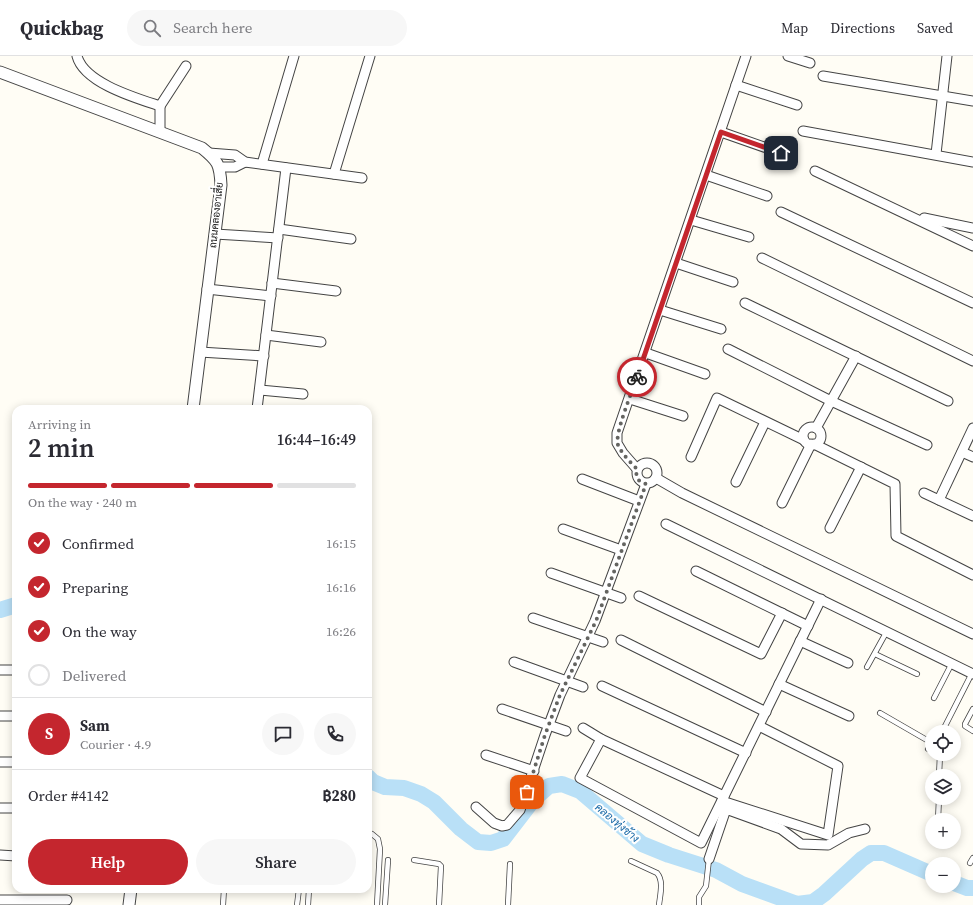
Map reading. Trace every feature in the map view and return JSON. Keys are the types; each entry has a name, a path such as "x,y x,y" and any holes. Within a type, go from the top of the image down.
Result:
{"street":[{"path":"77,56 85,71 106,85 160,106"},
{"path":"262,164 294,56"},
{"path":"334,174 370,56"},
{"path":"637,469 623,453 617,443 618,433 746,56"},
{"path":"788,56 810,63"},
{"path":"936,154 947,56"},
{"path":"160,132 160,106 186,66"},
{"name":"ถนนคลองอาเสี่ย","path":"0,72 202,148 218,162 221,184 193,405"},
{"path":"823,76 973,100"},
{"path":"736,85 797,105"},
{"path":"803,131 936,154 973,162"},
{"path":"721,132 781,153"},
{"path":"209,153 235,155 245,162 362,178"},
{"path":"219,167 235,166 245,162"},
{"path":"258,405 286,168"},
{"path":"815,171 973,246"},
{"path":"706,175 767,196"},
{"path":"781,212 973,303"},
{"path":"908,215 973,228"},
{"path":"691,220 749,237"},
{"path":"215,234 278,233 351,239"},
{"path":"762,258 973,361"},
{"path":"676,263 733,282"},
{"path":"272,283 336,291"},
{"path":"207,289 271,296"},
{"path":"745,302 948,401"},
{"path":"660,310 721,330"},
{"path":"266,335 321,342"},
{"path":"728,348 831,401 927,445"},
{"path":"200,352 264,356"},
{"path":"646,353 705,374"},
{"path":"816,428 856,356"},
{"path":"260,390 303,394"},
{"path":"691,457 717,398 895,484 896,536 973,575"},
{"path":"630,399 683,416"},
{"path":"736,482 765,422"},
{"path":"809,443 803,434 806,429 811,427 816,428"},
{"path":"809,443 819,441 820,436 816,428"},
{"path":"939,500 973,428"},
{"path":"782,503 809,443"},
{"path":"962,452 973,458"},
{"path":"643,463 652,464 656,468 656,478 654,481 646,484 641,483 636,475 637,469 643,463"},
{"path":"830,528 861,467"},
{"path":"656,478 682,493 973,634"},
{"path":"582,479 639,501"},
{"path":"476,807 498,826 507,824 520,810 549,725 567,681 596,621 646,484"},
{"path":"924,493 973,516"},
{"path":"666,524 972,673"},
{"path":"563,529 621,550"},
{"path":"696,571 808,626"},
{"path":"551,573 621,598"},
{"path":"639,596 761,654 782,613"},
{"path":"601,739 580,778 701,843 821,599"},
{"path":"533,618 604,642"},
{"path":"621,640 766,712"},
{"path":"800,641 848,663"},
{"path":"514,662 583,687"},
{"path":"0,670 12,670"},
{"path":"779,684 849,716"},
{"path":"602,686 746,753"},
{"path":"502,709 566,731"},
{"path":"0,716 12,716"},
{"path":"583,728 601,739 723,799 828,835 838,766 758,726"},
{"path":"486,755 534,771"},
{"path":"0,762 12,762"},
{"path":"0,808 12,808"},
{"path":"709,859 726,809 781,828 801,844 828,845 849,833 865,829"},
{"path":"0,856 12,856"},
{"path":"129,905 130,893"},
{"path":"0,900 67,900"}],"lane":[{"path":"867,668 887,631"},
{"path":"875,654 917,674"},
{"path":"934,698 952,663"},
{"path":"946,725 972,673"},
{"path":"973,709 965,724 973,731"},
{"path":"880,713 925,740"},
{"path":"372,834 378,839 380,849 377,905"},
{"path":"970,863 973,858"},
{"path":"699,905 699,897 706,886 709,859"},
{"path":"385,905 388,860"},
{"path":"414,860 439,864 441,866 439,905"},
{"path":"631,861 657,873 659,876 659,905"},
{"path":"508,905 510,864"},
{"path":"223,905 224,893"},
{"path":"297,905 298,893"},
{"path":"308,905 309,893"}],"waterway":[{"name":"คลองทุ่งช้าง","path":"0,610 12,606"},
{"name":"คลองทุ่งช้าง","path":"372,781 385,787 404,788 421,794 434,802 461,829 478,842 491,843 503,839 533,800 549,786 562,784 580,791 642,844 669,855 716,870 742,884 797,904 813,902 824,894 862,859 871,853 884,853 925,871"},
{"name":"คลองทุ่งช้าง","path":"961,886 973,888"}],"way so far":[{"path":"527,792 545,735 560,695 596,621 646,484 641,483 638,480 636,475 637,469 623,453 617,443 618,433 637,377"}],"route":[{"path":"637,377 721,132 781,153"}]}
